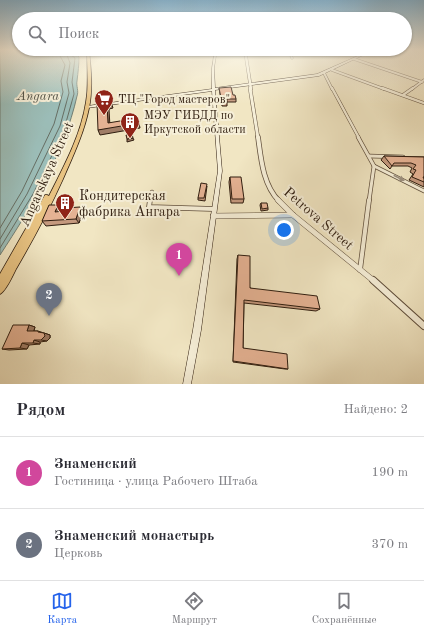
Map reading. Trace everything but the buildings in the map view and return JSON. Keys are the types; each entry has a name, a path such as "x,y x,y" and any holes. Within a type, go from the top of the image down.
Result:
{"main road":[{"path":"0,281 53,187 72,143 85,108 89,89 88,68"},
{"path":"187,384 197,330 220,171 213,68"},
{"path":"85,108 249,85 324,73 336,68"},
{"name":"Angarskaya Street","path":"0,290 57,186 76,142 85,108"}],"street":[{"name":"Petrova Street","path":"247,68 261,162 269,189 273,195 293,215 390,294 424,326"},
{"path":"382,68 423,81"},
{"path":"332,70 424,103"},
{"path":"324,73 358,139 374,166 360,270"},
{"path":"403,95 423,81"},
{"path":"369,156 406,157"},
{"path":"374,166 424,191"},
{"path":"152,192 149,207 214,212 293,215"}],"water":[{"name":"Angara","path":"0,68 79,68 77,83 78,94 64,138 46,179 24,218 0,255"}],"place":[{"name":"ТЦ \"Город мастеров\"","path":"104,116"},
{"name":"МЭУ ГИБДД по Иркутской области","path":"130,139"},
{"name":"Кондитерская фабрика Ангара","path":"65,220"},
{"name":"Знаменский","path":"179,276"},
{"name":"Знаменский монастырь","path":"49,316"}]}
